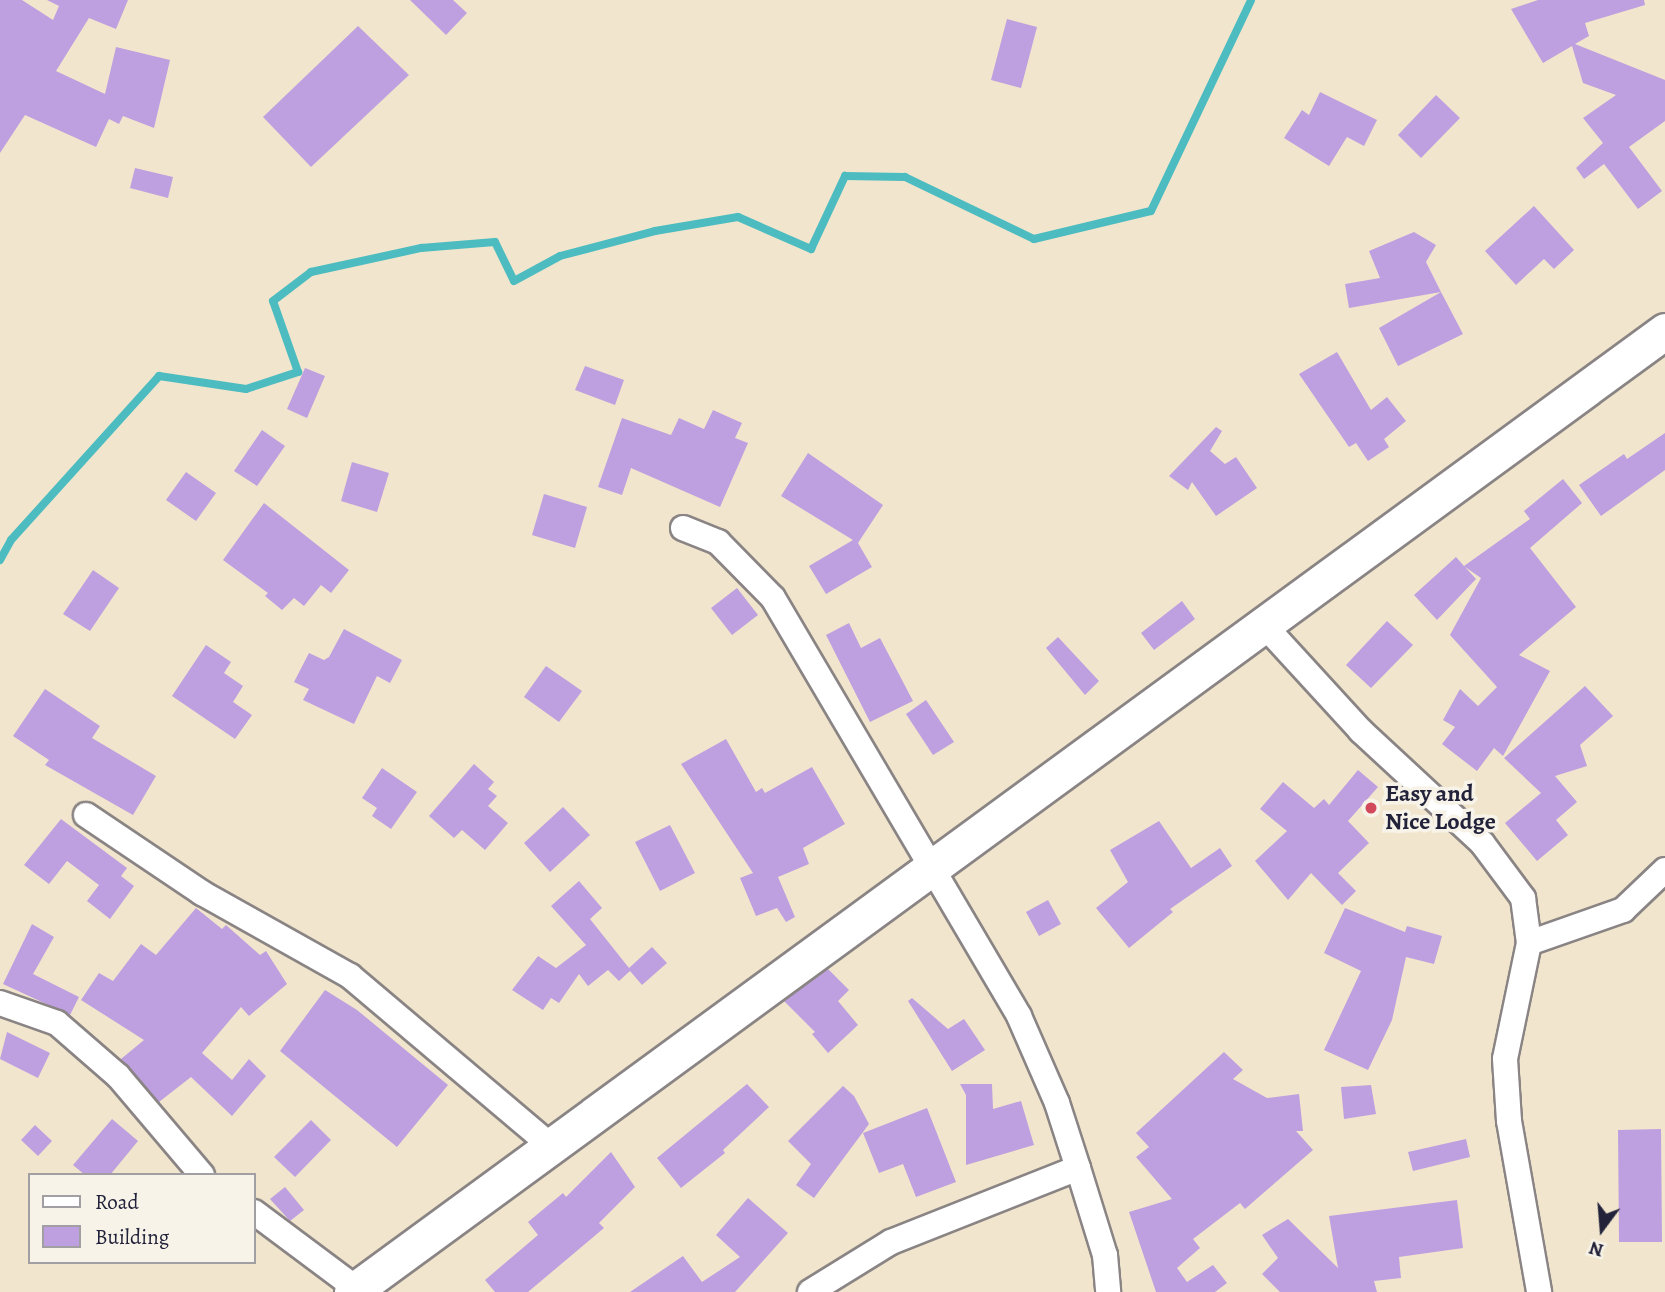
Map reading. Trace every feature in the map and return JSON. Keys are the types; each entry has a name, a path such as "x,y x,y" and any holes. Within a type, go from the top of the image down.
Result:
{"main road":[{"path":"354,1290 1665,331"}],"street":[{"path":"683,528 719,541 773,598 1018,1016 1057,1104 1078,1168 1105,1255 1108,1292"},
{"path":"1263,624 1361,731 1445,805 1507,872 1523,898 1528,943 1505,1059 1511,1133 1539,1292"},
{"path":"86,815 202,893 350,976 550,1145"},
{"path":"1528,943 1623,909 1665,870"},
{"path":"0,1003 57,1023 118,1076 200,1173"},
{"path":"810,1292 891,1242 1078,1168"},
{"path":"256,1214 354,1290"}],"building":[{"path":"0,0 22,0 53,20 59,6 47,0 128,0 116,29 89,18 56,71 105,94 116,47 170,60 154,128 123,116 119,124 109,119 96,147 25,115 0,153"},
{"path":"410,0 453,0 467,13 446,35"},
{"path":"1538,0 1644,0 1645,5 1585,23 1589,36 1575,44 1665,80 1665,121 1629,147 1662,191 1638,209 1604,164 1584,179 1576,168 1603,143 1583,118 1616,95 1583,83 1572,46 1543,63 1511,9"},
{"path":"1007,19 1037,27 1021,88 991,80"},
{"path":"358,26 409,75 311,167 263,117"},
{"path":"1320,92 1377,120 1364,146 1347,137 1329,166 1284,138 1302,110 1309,115"},
{"path":"1436,95 1460,118 1421,158 1398,135"},
{"path":"135,168 173,177 168,198 130,188"},
{"path":"1534,206 1574,250 1554,269 1544,259 1516,285 1485,251"},
{"path":"1414,232 1436,245 1426,262 1441,292 1349,308 1345,284 1380,278 1369,251"},
{"path":"1441,292 1463,334 1398,366 1379,328"},
{"path":"1337,352 1371,410 1387,397 1406,421 1384,439 1389,447 1368,461 1356,443 1349,447 1299,374"},
{"path":"585,366 624,380 615,405 575,390"},
{"path":"305,368 325,376 307,418 287,409"},
{"path":"713,410 742,423 735,438 748,443 720,507 631,468 622,495 598,487 622,418 671,435 679,418 704,429"},
{"path":"1216,427 1222,431 1210,451 1225,464 1236,457 1257,488 1216,516 1192,482 1188,490 1169,476"},
{"path":"262,430 285,446 257,486 234,471"},
{"path":"1665,433 1665,470 1601,516 1579,485 1624,454 1627,459"},
{"path":"808,453 883,505 858,543 872,567 826,594 809,566 853,540 781,496"},
{"path":"352,462 389,473 377,512 341,501"},
{"path":"186,472 216,493 196,521 166,500"},
{"path":"1563,479 1582,503 1530,548 1576,607 1519,655 1550,671 1503,756 1494,748 1477,771 1442,744 1455,727 1443,720 1460,689 1478,706 1497,687 1450,635 1481,578 1465,567 1476,579 1437,620 1414,595 1456,557 1464,566 1530,519 1524,511"},
{"path":"544,494 587,507 575,548 532,535"},
{"path":"264,503 349,570 331,593 321,585 304,606 294,598 282,610 265,596 268,593 223,560"},
{"path":"93,570 119,588 90,631 63,614"},
{"path":"737,588 758,615 732,635 711,608"},
{"path":"1182,601 1195,619 1154,650 1141,633"},
{"path":"1387,621 1413,645 1371,688 1346,665"},
{"path":"849,623 861,648 880,638 913,701 870,722 826,635"},
{"path":"344,629 402,660 390,683 377,676 354,724 303,700 309,689 294,682 309,653 324,660 329,657"},
{"path":"1058,637 1099,681 1085,695 1046,648"},
{"path":"206,645 231,662 224,673 243,686 233,702 252,715 235,739 172,696"},
{"path":"546,666 582,691 559,722 524,697"},
{"path":"1585,686 1613,716 1580,745 1587,766 1555,776 1577,802 1556,820 1568,835 1537,861 1505,823 1541,793 1504,758"},
{"path":"45,689 100,726 92,738 156,776 133,815 45,765 49,760 13,736"},
{"path":"926,700 954,742 933,755 906,714"},
{"path":"726,739 756,792 762,788 765,793 812,767 845,824 803,848 809,864 778,877 795,917 786,922 777,908 756,916 740,878 753,873 681,764"},
{"path":"474,764 494,782 488,789 497,796 488,806 508,823 485,850 462,830 454,838 429,816"},
{"path":"382,768 417,792 391,829 372,816 377,808 362,798"},
{"path":"1358,770 1378,787 1348,821 1369,843 1338,873 1356,891 1342,905 1311,873 1288,900 1255,861 1287,831 1260,809 1283,782 1314,808 1324,799 1329,805"},
{"path":"563,807 590,835 550,872 524,843"},
{"path":"61,819 127,868 121,876 134,886 110,919 87,901 99,885 67,861 49,884 24,865"},
{"path":"1159,821 1191,868 1220,848 1232,866 1170,909 1173,912 1129,948 1096,908 1128,882 1110,850"},
{"path":"670,825 695,873 660,891 635,842"},
{"path":"579,881 602,908 590,919 629,968 652,947 667,963 642,985 630,971 619,981 608,970 588,986 579,974 559,1003 551,998 543,1010 512,990 538,956 556,968 586,945 551,906"},
{"path":"1048,900 1061,924 1039,936 1026,912"},
{"path":"196,908 222,929 226,925 260,955 266,951 287,984 249,1016 241,1007 202,1053 232,1080 249,1059 266,1076 232,1116 191,1077 159,1102 121,1059 144,1040 81,1000 99,973 113,981 141,944 156,955"},
{"path":"1345,908 1405,932 1407,926 1442,936 1434,964 1406,957 1392,1020 1368,1070 1324,1050 1361,971 1324,953"},
{"path":"32,924 54,937 33,974 79,997 70,1015 3,984"},
{"path":"828,969 849,990 838,1001 858,1025 828,1053 812,1034 815,1032 784,1001"},
{"path":"325,990 357,1010 448,1085 397,1147 280,1051"},
{"path":"912,998 948,1029 964,1019 985,1050 952,1071 908,1001"},
{"path":"7,1032 50,1053 38,1078 0,1059"},
{"path":"1224,1052 1243,1070 1233,1079 1267,1098 1299,1094 1303,1131 1296,1131 1313,1150 1245,1209 1240,1203 1193,1239 1200,1248 1177,1268 1187,1282 1213,1265 1227,1283 1215,1292 1156,1292 1129,1212 1172,1199 1136,1157 1149,1147 1136,1133"},
{"path":"747,1084 769,1107 723,1150 725,1153 681,1188 657,1158"},
{"path":"960,1084 992,1084 993,1109 1021,1101 1034,1145 966,1165 966,1095"},
{"path":"1371,1085 1376,1114 1344,1119 1341,1087"},
{"path":"843,1086 854,1096 869,1124 814,1198 796,1185 811,1164 788,1141"},
{"path":"927,1108 956,1182 916,1197 903,1164 879,1173 863,1133"},
{"path":"112,1119 138,1141 112,1173 83,1173 73,1165"},
{"path":"311,1120 331,1140 295,1177 274,1157"},
{"path":"35,1125 52,1141 38,1156 21,1140"},
{"path":"1661,1129 1662,1242 1619,1242 1618,1130"},
{"path":"1466,1139 1470,1157 1413,1171 1408,1152"},
{"path":"611,1152 635,1187 599,1223 604,1228 528,1292 495,1292 485,1280 538,1235 528,1222 563,1193 566,1197"},
{"path":"285,1187 304,1210 290,1221 270,1199"},
{"path":"748,1198 788,1233 735,1292 630,1292 683,1256 702,1282 740,1257 716,1235"},
{"path":"1457,1200 1463,1248 1399,1257 1401,1278 1374,1281 1377,1292 1280,1292 1262,1274 1278,1258 1262,1235 1288,1219 1338,1268 1329,1216"}],"waterway":[{"path":"0,560 11,540 159,376 246,389 298,372 273,301 311,272 421,248 495,242 514,281 560,256 655,231 738,217 811,249 845,176 905,177 1034,239 1151,211 1251,0"}],"place":[{"name":"Easy and Nice Lodge","path":"1371,808"}]}
